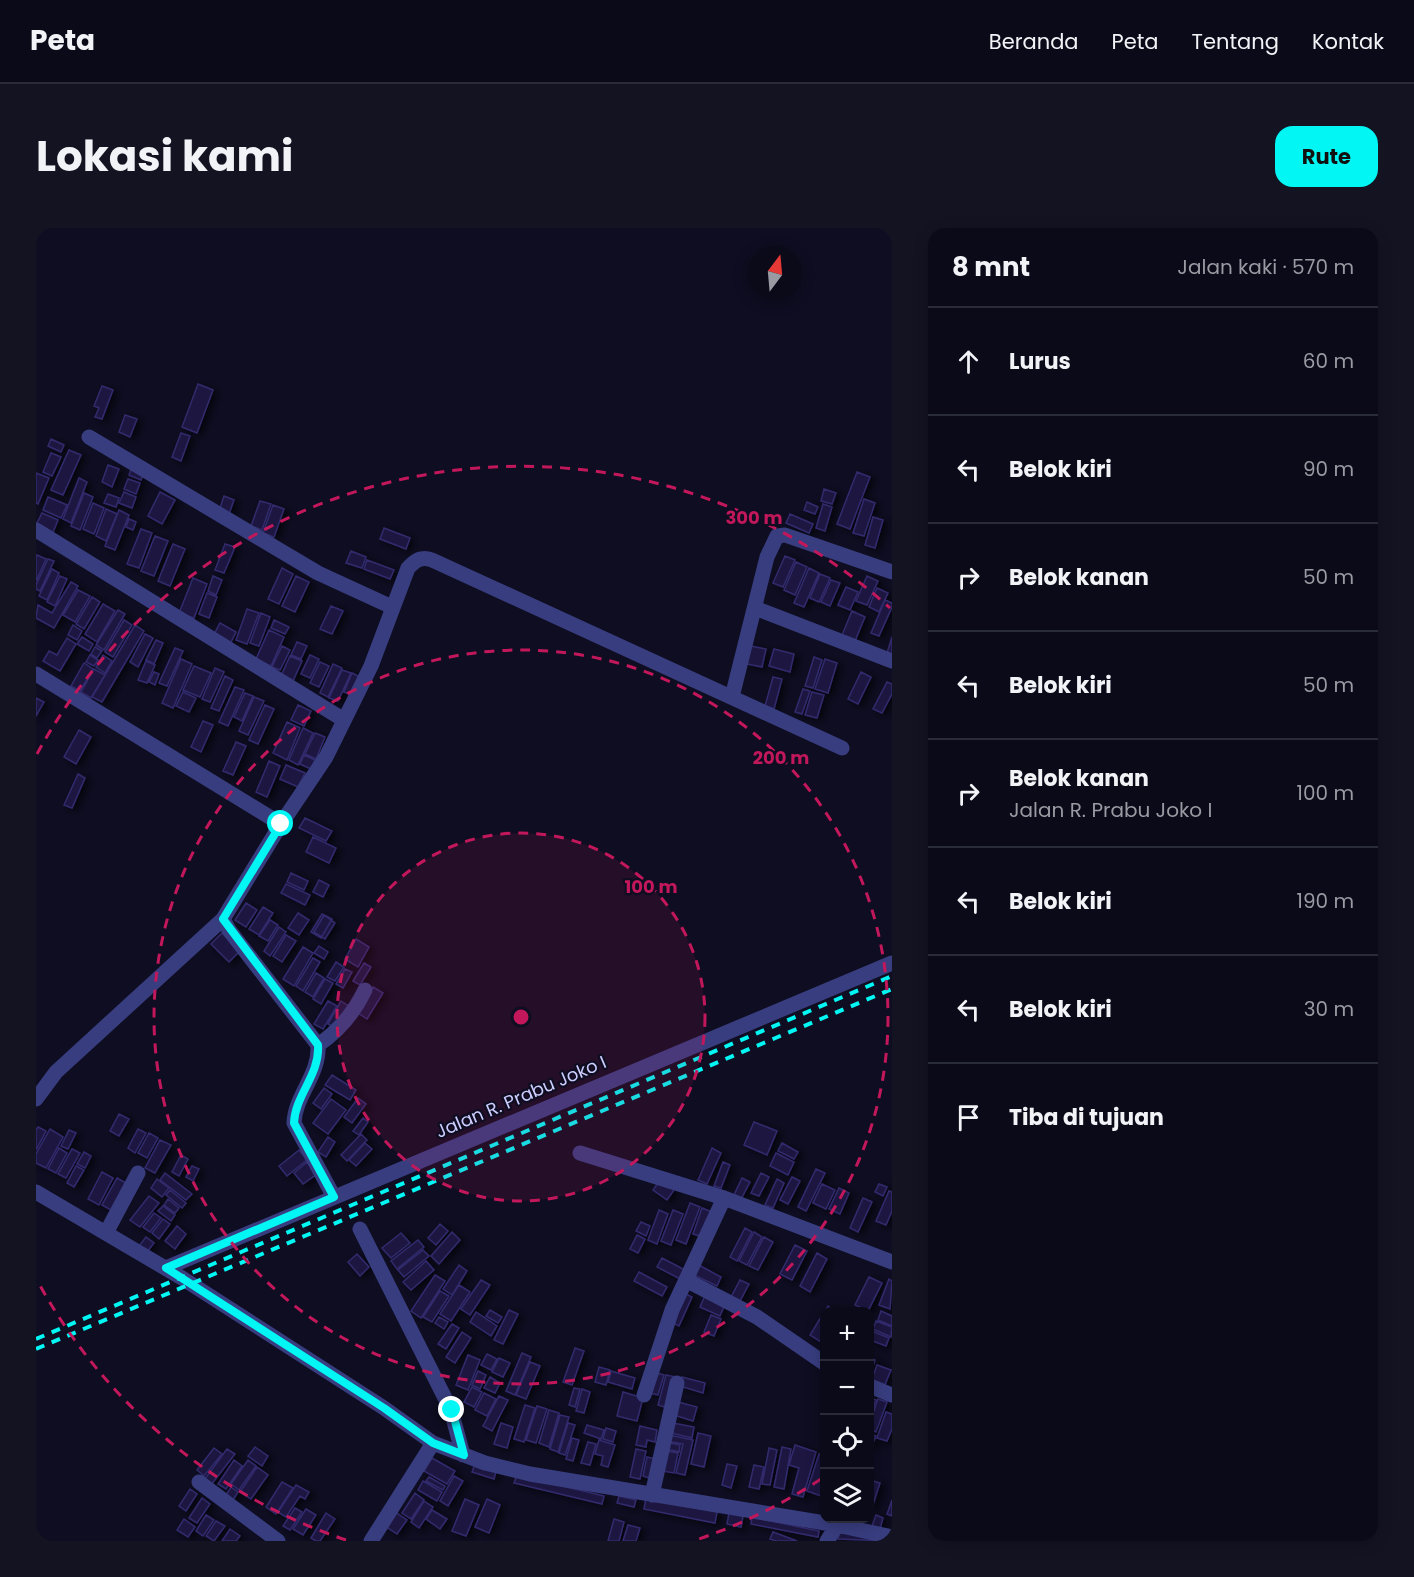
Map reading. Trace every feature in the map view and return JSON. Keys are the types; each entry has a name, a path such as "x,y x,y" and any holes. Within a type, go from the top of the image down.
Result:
{"street":[{"path":"89,437 318,573 392,607"},
{"path":"36,530 344,720"},
{"path":"732,697 767,556 777,536 785,534 892,573"},
{"path":"36,1099 56,1072 223,919 281,824 326,757 371,666 408,568 418,559 428,559 842,748"},
{"path":"755,608 892,661"},
{"path":"36,674 281,824"},
{"path":"223,919 318,1045 319,1055 313,1076 296,1111 294,1123 334,1197"},
{"name":"Jalan R. Prabu Joko I","path":"166,1268 892,963"},
{"path":"318,1045 338,1031 358,1005 366,990"},
{"path":"580,1153 724,1198 892,1262"},
{"path":"106,1233 138,1173"},
{"path":"36,1192 166,1268 375,1401 436,1445 530,1474 652,1495 832,1533 892,1538"},
{"path":"644,1395 666,1328 724,1198"},
{"path":"360,1229 452,1410 459,1453"},
{"path":"686,1280 757,1317 822,1361"},
{"path":"652,1495 677,1383"},
{"path":"874,1388 892,1395"},
{"path":"370,1541 436,1445"},
{"path":"199,1482 278,1541"}],"building":[{"path":"198,384 213,390 197,433 182,427"},
{"path":"102,386 113,390 102,419 95,417 99,408 94,406"},
{"path":"125,415 137,419 130,437 119,432"},
{"path":"181,433 190,436 181,461 172,457"},
{"path":"51,439 64,445 61,452 48,446"},
{"path":"69,450 81,455 63,495 51,490"},
{"path":"51,453 61,457 52,476 43,472"},
{"path":"108,465 119,469 112,487 102,482"},
{"path":"132,467 144,472 141,480 129,475"},
{"path":"857,472 870,477 850,529 837,524"},
{"path":"36,473 49,478 38,504 36,503"},
{"path":"79,478 87,482 71,523 63,519"},
{"path":"128,479 140,483 136,494 124,489"},
{"path":"824,489 836,493 832,504 821,501"},
{"path":"124,492 136,497 132,508 119,503"},
{"path":"160,492 175,500 162,524 148,516"},
{"path":"84,493 93,497 80,530 71,526"},
{"path":"108,494 119,498 116,507 104,503"},
{"path":"224,496 234,500 229,514 219,511"},
{"path":"48,497 67,505 61,518 43,510"},
{"path":"864,499 875,503 864,536 853,533"},
{"path":"260,501 271,504 262,530 251,526"},
{"path":"807,502 818,507 815,514 804,510"},
{"path":"93,503 104,508 94,534 83,529"},
{"path":"823,504 832,507 825,531 816,528"},
{"path":"273,505 284,509 274,537 263,533"},
{"path":"106,509 117,514 106,541 96,536"},
{"path":"119,510 129,515 115,550 105,546"},
{"path":"42,513 58,520 52,535 36,525"},
{"path":"790,514 813,524 809,533 786,523"},
{"path":"873,517 883,520 875,548 865,545"},
{"path":"129,519 136,522 133,530 126,527"},
{"path":"384,528 410,538 406,549 380,539"},
{"path":"141,529 152,533 139,568 127,564"},
{"path":"155,536 168,541 154,576 141,571"},
{"path":"173,544 185,549 170,586 158,581"},
{"path":"225,544 235,547 224,573 215,570"},
{"path":"351,551 366,557 362,568 346,563"},
{"path":"37,555 46,559 36,581 36,557"},
{"path":"785,556 795,560 783,587 773,583"},
{"path":"48,559 54,561 40,591 36,589 36,585"},
{"path":"367,560 394,570 390,579 364,569"},
{"path":"796,562 807,567 795,595 784,590"},
{"path":"282,568 293,574 279,604 268,599"},
{"path":"809,568 819,573 804,607 794,603"},
{"path":"52,569 59,573 47,600 39,596"},
{"path":"820,574 830,578 819,602 810,598"},
{"path":"60,576 67,579 55,606 47,602"},
{"path":"213,576 222,580 216,595 208,591"},
{"path":"296,576 309,582 295,612 282,606"},
{"path":"867,576 878,581 867,605 856,601"},
{"path":"193,578 207,584 194,618 179,613"},
{"path":"831,580 840,583 830,606 821,602"},
{"path":"71,582 78,586 54,628 36,618 38,605 52,613"},
{"path":"846,587 858,592 850,610 838,605"},
{"path":"877,588 888,593 879,612 869,607"},
{"path":"78,590 90,596 75,622 63,615"},
{"path":"207,593 217,597 209,618 199,614"},
{"path":"92,597 100,602 84,629 76,624"},
{"path":"885,600 892,603 892,607 879,636 871,633"},
{"path":"103,604 115,611 97,642 85,634"},
{"path":"331,606 343,611 332,634 320,629"},
{"path":"247,609 259,613 247,644 236,640"},
{"path":"118,610 125,614 104,650 96,645"},
{"path":"852,611 865,617 855,641 842,635"},
{"path":"261,613 270,617 259,646 250,643"},
{"path":"124,620 132,625 113,657 105,652"},
{"path":"274,620 289,627 285,634 271,628"},
{"path":"220,623 236,632 230,644 213,636"},
{"path":"73,625 82,631 77,640 68,635"},
{"path":"135,625 144,631 102,702 92,697"},
{"path":"269,630 284,637 271,666 256,659"},
{"path":"145,634 153,638 138,667 130,662"},
{"path":"82,637 93,644 89,651 77,644"},
{"path":"892,637 892,654 887,653"},
{"path":"67,638 76,644 60,671 43,661 49,651 57,655"},
{"path":"156,640 163,643 154,664 146,660"},
{"path":"297,642 307,646 301,659 291,655"},
{"path":"282,646 290,650 280,670 272,667"},
{"path":"751,646 766,649 762,667 747,664"},
{"path":"95,647 102,651 97,658 91,654"},
{"path":"175,648 183,651 167,686 159,683"},
{"path":"774,649 794,654 790,672 769,666"},
{"path":"90,655 98,660 94,666 86,662"},
{"path":"103,655 112,661 105,673 96,667"},
{"path":"310,655 319,659 310,678 301,674"},
{"path":"290,656 302,661 293,681 281,676"},
{"path":"814,657 822,660 813,688 805,686"},
{"path":"181,659 192,664 173,708 162,703"},
{"path":"825,659 837,663 828,693 815,689"},
{"path":"146,661 155,665 147,683 138,680"},
{"path":"320,662 329,666 319,687 310,683"},
{"path":"84,663 93,669 80,691 71,686"},
{"path":"333,664 342,668 328,697 320,693"},
{"path":"194,666 211,673 200,697 183,690"},
{"path":"215,668 224,672 210,702 202,699"},
{"path":"94,669 105,675 91,698 81,692"},
{"path":"342,670 351,673 338,701 329,698"},
{"path":"154,672 159,674 155,685 149,682"},
{"path":"861,672 871,677 858,704 848,699"},
{"path":"352,673 360,677 352,695 344,692"},
{"path":"225,676 233,680 219,711 211,708"},
{"path":"773,677 782,679 774,709 765,706"},
{"path":"887,682 892,684 892,694 882,713 873,709"},
{"path":"235,687 244,690 228,726 219,722"},
{"path":"803,689 810,691 802,714 795,712"},
{"path":"183,692 196,698 189,712 176,706"},
{"path":"812,692 824,695 817,718 805,715"},
{"path":"245,693 253,696 242,721 234,717"},
{"path":"254,697 264,701 248,735 239,731"},
{"path":"36,698 44,702 36,716"},
{"path":"265,705 274,709 258,744 249,740"},
{"path":"298,705 311,711 304,726 291,720"},
{"path":"203,721 213,725 201,752 191,747"},
{"path":"287,722 300,728 287,760 273,753"},
{"path":"303,728 313,733 298,765 289,760"},
{"path":"79,730 91,737 76,764 64,757"},
{"path":"315,733 325,737 316,759 305,754"},
{"path":"236,742 246,746 233,775 223,771"},
{"path":"304,755 315,760 311,769 300,764"},
{"path":"269,761 280,766 267,797 256,792"},
{"path":"286,765 305,773 298,787 280,779"},
{"path":"78,774 85,778 72,808 64,805"},
{"path":"305,818 332,831 326,841 299,828"},
{"path":"313,837 336,848 329,863 306,852"},
{"path":"291,873 308,881 304,890 287,882"},
{"path":"319,880 329,885 323,897 313,892"},
{"path":"286,884 310,895 305,905 281,893"},
{"path":"246,903 257,910 246,927 235,920"},
{"path":"263,907 273,913 259,935 249,929"},
{"path":"298,913 309,920 299,935 288,928"},
{"path":"322,914 332,919 321,938 311,932"},
{"path":"324,915 335,923 325,939 314,932"},
{"path":"270,920 278,925 268,941 259,936"},
{"path":"279,927 286,932 270,956 264,951"},
{"path":"222,933 240,951 229,962 211,944"},
{"path":"286,935 296,941 282,962 273,956"},
{"path":"356,939 369,947 358,967 345,959"},
{"path":"319,946 328,952 324,959 314,953"},
{"path":"303,947 313,953 294,986 283,979"},
{"path":"313,958 320,962 303,991 296,986"},
{"path":"336,962 344,967 335,981 327,977"},
{"path":"364,963 371,967 360,985 353,981"},
{"path":"345,969 352,972 343,988 336,984"},
{"path":"316,973 324,978 313,997 305,992"},
{"path":"325,979 333,983 321,1004 313,999"},
{"path":"373,987 383,993 367,1019 358,1013"},
{"path":"328,1001 337,1006 323,1029 314,1024"},
{"path":"341,1001 350,1007 337,1029 328,1024"},
{"path":"332,1075 356,1090 350,1100 325,1085"},
{"path":"324,1088 332,1094 321,1109 313,1103"},
{"path":"358,1098 366,1104 352,1123 344,1117"},
{"path":"331,1099 346,1110 328,1134 313,1123"},
{"path":"119,1114 129,1119 119,1136 110,1131"},
{"path":"363,1118 368,1122 359,1135 353,1131"},
{"path":"754,1122 777,1131 767,1155 744,1145"},
{"path":"38,1127 46,1131 36,1150 36,1130"},
{"path":"50,1129 63,1137 46,1168 36,1163 36,1154"},
{"path":"138,1129 146,1133 135,1153 128,1148"},
{"path":"69,1130 76,1133 68,1149 61,1146"},
{"path":"149,1133 158,1138 147,1158 138,1153"},
{"path":"361,1134 367,1140 347,1161 341,1155"},
{"path":"328,1137 335,1142 326,1157 318,1152"},
{"path":"160,1140 171,1145 155,1173 145,1168"},
{"path":"365,1143 372,1149 356,1166 349,1160"},
{"path":"782,1143 798,1152 794,1159 778,1151"},
{"path":"59,1148 67,1153 56,1173 48,1169"},
{"path":"712,1148 721,1153 707,1184 698,1180"},
{"path":"72,1149 80,1153 66,1178 58,1174"},
{"path":"299,1150 307,1160 287,1176 279,1166"},
{"path":"84,1152 91,1156 85,1168 77,1164"},
{"path":"776,1153 794,1162 788,1175 770,1166"},
{"path":"181,1155 188,1159 179,1176 172,1172"},
{"path":"307,1162 317,1174 303,1184 294,1173"},
{"path":"723,1162 730,1165 721,1188 714,1186"},
{"path":"76,1166 84,1170 74,1187 67,1183"},
{"path":"192,1166 199,1169 193,1181 186,1177"},
{"path":"816,1169 825,1173 806,1211 798,1207"},
{"path":"102,1172 113,1178 99,1205 88,1199"},
{"path":"165,1173 192,1194 186,1200 160,1180"},
{"path":"761,1173 769,1177 759,1196 751,1193"},
{"path":"792,1177 800,1181 788,1204 780,1200"},
{"path":"117,1178 126,1183 111,1210 102,1205"},
{"path":"742,1178 750,1182 740,1201 733,1197"},
{"path":"157,1179 169,1188 162,1197 151,1188"},
{"path":"777,1179 784,1183 773,1208 765,1205"},
{"path":"660,1180 674,1190 667,1200 653,1190"},
{"path":"822,1184 835,1190 826,1209 813,1203"},
{"path":"879,1184 887,1187 883,1196 875,1192"},
{"path":"839,1188 849,1193 840,1214 829,1209"},
{"path":"170,1190 186,1203 182,1208 166,1195"},
{"path":"889,1191 892,1192 892,1211 886,1225 876,1221"},
{"path":"149,1196 159,1203 140,1227 130,1220"},
{"path":"863,1198 872,1202 858,1232 850,1228"},
{"path":"168,1199 179,1208 175,1213 164,1205"},
{"path":"690,1203 700,1207 686,1244 676,1240"},
{"path":"163,1206 175,1215 171,1221 158,1211"},
{"path":"702,1208 712,1212 703,1237 693,1234"},
{"path":"659,1210 668,1214 657,1244 648,1240"},
{"path":"673,1210 683,1214 671,1245 661,1241"},
{"path":"154,1213 161,1218 150,1232 143,1227"},
{"path":"163,1219 170,1224 159,1239 152,1233"},
{"path":"641,1222 650,1226 646,1236 636,1231"},
{"path":"440,1224 448,1231 436,1245 428,1238"},
{"path":"177,1226 186,1234 175,1249 165,1241"},
{"path":"745,1228 752,1232 737,1261 730,1257"},
{"path":"452,1232 460,1240 439,1264 431,1256"},
{"path":"754,1232 762,1237 747,1265 739,1261"},
{"path":"401,1233 410,1243 391,1258 382,1248"},
{"path":"637,1235 645,1239 638,1253 630,1249"},
{"path":"146,1237 154,1243 147,1252 139,1246"},
{"path":"764,1237 773,1242 758,1270 749,1266"},
{"path":"418,1240 424,1247 397,1269 391,1261"},
{"path":"795,1245 807,1251 792,1280 780,1274"},
{"path":"423,1250 429,1256 404,1277 398,1270"},
{"path":"817,1253 827,1259 810,1292 800,1286"},
{"path":"357,1254 369,1267 360,1276 348,1262"},
{"path":"662,1258 687,1271 682,1280 657,1267"},
{"path":"426,1261 434,1270 411,1290 403,1282"},
{"path":"697,1264 721,1277 717,1286 692,1274"},
{"path":"459,1265 467,1271 452,1295 443,1289"},
{"path":"639,1272 667,1287 662,1296 634,1281"},
{"path":"435,1275 445,1281 421,1318 411,1311"},
{"path":"869,1277 882,1283 870,1307 855,1305"},
{"path":"889,1279 892,1281 890,1309 879,1305"},
{"path":"481,1280 490,1285 470,1315 461,1309"},
{"path":"740,1280 749,1284 739,1303 730,1299"},
{"path":"459,1285 470,1292 451,1321 440,1314"},
{"path":"440,1291 449,1296 432,1322 423,1317"},
{"path":"684,1293 692,1297 679,1326 671,1322"},
{"path":"706,1293 726,1302 720,1316 700,1307"},
{"path":"490,1310 502,1317 498,1323 486,1316"},
{"path":"509,1310 518,1314 503,1344 494,1340"},
{"path":"881,1311 892,1316 892,1326 878,1320"},
{"path":"476,1312 497,1326 491,1336 470,1322"},
{"path":"711,1315 721,1319 714,1336 704,1332"},
{"path":"439,1317 448,1322 444,1329 435,1323"},
{"path":"820,1319 820,1341 810,1335"},
{"path":"876,1321 892,1327 891,1337 874,1329"},
{"path":"452,1324 459,1328 446,1349 438,1344"},
{"path":"462,1332 471,1338 455,1363 446,1357"},
{"path":"874,1332 889,1338 886,1346 874,1342"},
{"path":"575,1348 584,1351 572,1385 563,1382"},
{"path":"522,1353 531,1357 515,1395 506,1391"},
{"path":"487,1354 497,1359 491,1370 481,1365"},
{"path":"468,1355 480,1360 468,1390 456,1385"},
{"path":"499,1358 510,1363 503,1377 492,1372"},
{"path":"530,1362 540,1366 526,1399 516,1395"},
{"path":"877,1365 891,1370 884,1387 874,1383"},
{"path":"599,1367 610,1370 606,1385 595,1382"},
{"path":"478,1371 486,1375 480,1389 472,1385"},
{"path":"611,1371 635,1378 632,1389 608,1382"},
{"path":"654,1372 664,1375 658,1395 648,1393"},
{"path":"666,1375 676,1377 668,1408 658,1405"},
{"path":"490,1377 500,1383 495,1393 484,1388"},
{"path":"682,1377 705,1383 703,1393 680,1386"},
{"path":"472,1387 482,1392 474,1407 464,1402"},
{"path":"574,1388 580,1389 575,1407 569,1405"},
{"path":"582,1389 590,1392 584,1413 576,1411"},
{"path":"623,1392 643,1398 637,1421 617,1416"},
{"path":"484,1393 496,1399 487,1416 475,1410"},
{"path":"499,1396 508,1400 492,1431 483,1426"},
{"path":"878,1399 887,1402 876,1432 874,1431 874,1410"},
{"path":"678,1402 697,1407 693,1421 674,1415"},
{"path":"525,1405 535,1408 524,1442 514,1439"},
{"path":"537,1406 547,1409 536,1443 526,1440"},
{"path":"549,1410 559,1413 549,1447 539,1443"},
{"path":"886,1412 892,1414 892,1429 887,1441 877,1438"},
{"path":"560,1415 569,1417 558,1452 550,1449"},
{"path":"501,1423 513,1427 507,1448 494,1444"},
{"path":"568,1423 575,1425 565,1455 559,1453"},
{"path":"673,1423 694,1427 692,1438 671,1433"},
{"path":"587,1425 604,1430 601,1439 584,1433"},
{"path":"640,1426 657,1430 655,1442 647,1440 646,1447 636,1445"},
{"path":"606,1428 616,1431 613,1442 603,1439"},
{"path":"698,1433 711,1436 704,1467 691,1464"},
{"path":"669,1435 693,1440 685,1475 676,1473 683,1444 667,1441"},
{"path":"572,1438 579,1440 573,1461 566,1459"},
{"path":"599,1440 615,1445 608,1467 601,1465 603,1456 595,1454"},
{"path":"588,1442 596,1444 590,1465 581,1463"},
{"path":"665,1442 680,1445 679,1452 663,1448"},
{"path":"795,1445 816,1452 803,1497 792,1494 799,1468 789,1465"},
{"path":"255,1447 268,1456 262,1466 248,1456"},
{"path":"782,1447 791,1449 784,1489 774,1487"},
{"path":"214,1448 222,1454 204,1476 197,1470"},
{"path":"769,1448 777,1450 770,1485 762,1484"},
{"path":"227,1449 235,1454 211,1485 204,1480"},
{"path":"636,1449 646,1451 640,1479 630,1477"},
{"path":"667,1451 678,1453 674,1473 662,1471"},
{"path":"819,1454 820,1454 820,1496 807,1491"},
{"path":"647,1457 656,1459 652,1479 643,1476"},
{"path":"432,1458 455,1471 447,1484 424,1471"},
{"path":"234,1460 242,1466 226,1489 218,1484"},
{"path":"248,1460 256,1466 239,1490 231,1484"},
{"path":"475,1464 496,1471 494,1479 472,1472"},
{"path":"727,1464 737,1466 731,1488 722,1485"},
{"path":"754,1465 764,1467 759,1489 749,1487"},
{"path":"257,1467 268,1475 251,1499 240,1492"},
{"path":"517,1475 604,1496 602,1504 514,1483"},
{"path":"454,1476 463,1481 448,1506 440,1501"},
{"path":"429,1477 445,1486 443,1490 426,1481"},
{"path":"423,1481 442,1492 437,1501 418,1490"},
{"path":"874,1481 880,1483 874,1502"},
{"path":"282,1482 293,1488 276,1514 266,1507"},
{"path":"296,1485 309,1492 305,1499 300,1496 286,1517 278,1512"},
{"path":"231,1487 238,1492 230,1505 223,1500"},
{"path":"190,1489 197,1494 186,1511 179,1506"},
{"path":"415,1493 424,1500 411,1519 402,1513"},
{"path":"619,1496 636,1500 634,1507 617,1503"},
{"path":"202,1498 210,1504 197,1523 189,1518"},
{"path":"646,1498 717,1512 715,1523 644,1509"},
{"path":"465,1499 479,1505 466,1536 452,1531"},
{"path":"487,1499 500,1505 489,1533 475,1527"},
{"path":"892,1500 892,1516 887,1514"},
{"path":"424,1501 433,1507 419,1528 411,1522"},
{"path":"295,1508 302,1512 290,1530 283,1526"},
{"path":"306,1509 316,1515 303,1535 293,1529"},
{"path":"432,1510 447,1519 440,1529 426,1519"},
{"path":"395,1512 407,1520 397,1534 385,1526"},
{"path":"326,1513 335,1519 320,1541 316,1541 311,1538"},
{"path":"729,1513 743,1516 741,1527 727,1524"},
{"path":"206,1515 214,1520 203,1536 196,1531"},
{"path":"876,1515 883,1518 880,1529 872,1526"},
{"path":"752,1517 819,1531 818,1537 751,1524"},
{"path":"184,1519 195,1527 188,1537 177,1530"},
{"path":"614,1519 624,1522 619,1541 608,1541"},
{"path":"216,1521 225,1526 214,1541 206,1536"},
{"path":"628,1525 640,1528 636,1541 623,1541"},
{"path":"230,1529 240,1536 236,1541 222,1541"},
{"path":"840,1531 892,1541 838,1539"},
{"path":"773,1532 797,1541 770,1539"}],"railway":[{"path":"36,1339 892,976"},
{"path":"36,1349 892,989"}],"route":[{"path":"281,824 223,919 229,930 318,1045 319,1055 313,1076 296,1111 294,1123 334,1197 166,1268 384,1408 433,1443 464,1455 452,1410"}]}
